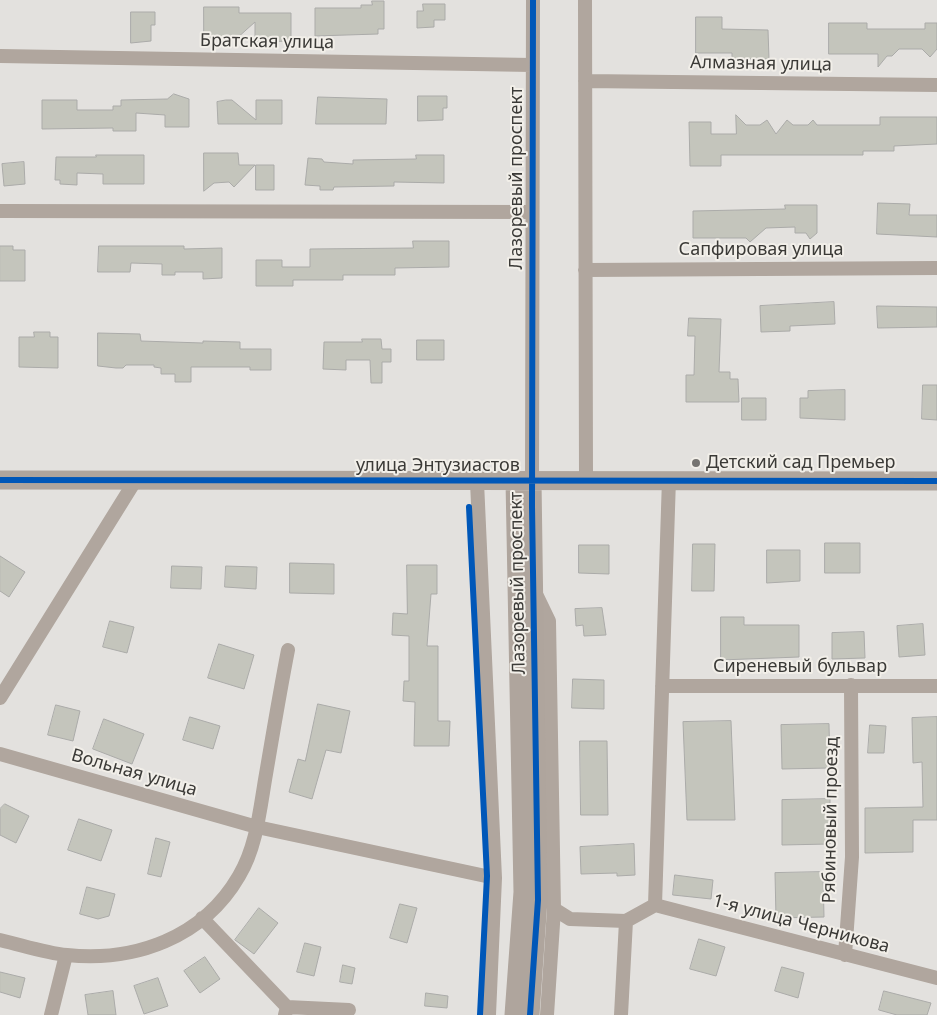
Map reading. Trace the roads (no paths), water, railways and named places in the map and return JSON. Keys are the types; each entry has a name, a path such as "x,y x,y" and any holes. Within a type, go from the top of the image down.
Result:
{"street":[{"name":"Лазоревый проспект","path":"514,1015 523,892 524,481 532,212 533,0"},
{"path":"585,0 586,480"},
{"name":"Братская улица","path":"0,56 532,65"},
{"name":"Алмазная улица","path":"585,81 937,85"},
{"path":"0,211 532,212"},
{"name":"Сапфировая улица","path":"585,270 937,268"},
{"path":"554,909 570,919 626,921 655,905 670,479"},
{"name":"улица Энтузиастов","path":"0,480 477,482 670,479 937,481"},
{"path":"0,698 134,481"},
{"name":"Лазоревый проспект","path":"524,481 533,586 538,900 530,1015"},
{"path":"477,482 495,878 488,1015"},
{"path":"533,586 549,621 554,909 547,1015"},
{"path":"0,940 66,955 113,956 150,949 192,927 222,900 240,875 257,827 288,650"},
{"name":"Рябиновый проезд","path":"845,955 852,857 851,685"},
{"name":"Сиреневый бульвар","path":"662,686 937,686"},
{"name":"Вольная улица","path":"0,754 257,827 495,878"},
{"name":"1-я улица Черникова","path":"655,905 937,978"},
{"path":"202,918 286,1011 349,1010"},
{"path":"621,1015 626,921"},
{"path":"51,1015 66,955"}],"place":[{"name":"Детский сад Премьер","path":"696,463"}]}
